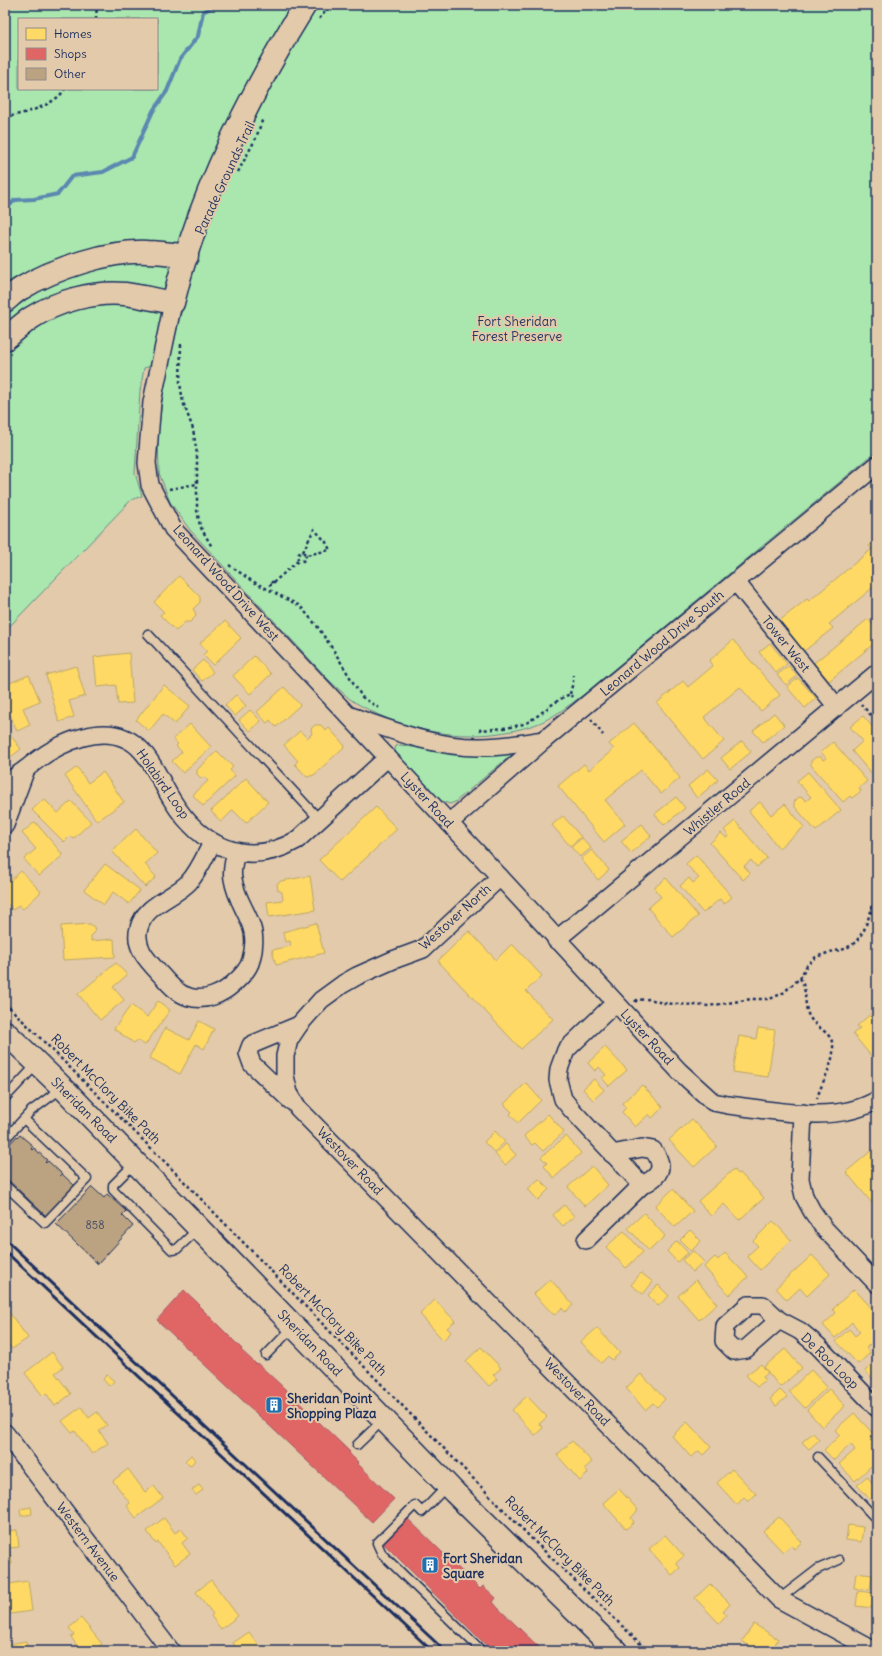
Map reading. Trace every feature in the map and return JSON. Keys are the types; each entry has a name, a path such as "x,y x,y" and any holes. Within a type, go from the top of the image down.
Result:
{"main road":[{"path":"5,339 31,318 49,308 76,299 98,294 124,294 173,303 180,274 199,215 240,122 286,36 310,13"},
{"path":"5,302 20,288 48,274 80,263 122,253 146,252 186,256"},
{"name":"Sheridan Road","path":"5,1032 136,1162 448,1485 614,1650"}],"street":[{"name":"Leonard Wood Drive West","path":"173,303 152,410 148,463 152,489 173,529 387,758"},
{"name":"Leonard Wood Drive South","path":"449,823 544,740 877,465"},
{"name":"Tower West","path":"736,582 837,707"},
{"name":"Whistler Road","path":"556,940 877,673"},
{"path":"347,715 414,738 449,745 482,747 544,740"},
{"name":"Holabird Loop","path":"5,784 50,750 63,743 96,734 115,735 128,740 142,750 184,817 212,843 236,852 253,854 270,852 285,847 297,840 387,758"},
{"name":"Lyster Road","path":"387,758 500,876 556,940 679,1071 713,1102 728,1106 825,1114 848,1111 877,1100"},
{"path":"5,825 26,769"},
{"path":"212,843 199,868 189,882 175,894 153,907 143,917 137,938 146,960 176,990 189,997 202,998 217,995 242,977 251,961 254,943 254,930 235,890 232,878 236,852"},
{"name":"Westover North","path":"343,984 393,960 423,949 500,876"},
{"name":"Westover Road","path":"298,1108 289,1093 285,1076 286,1056 289,1040 299,1025 321,1000 343,984"},
{"path":"615,1003 566,1050 559,1069 558,1080 563,1099 642,1185"},
{"name":"Westover Road","path":"299,1025 251,1045 248,1053 252,1064 298,1108 779,1599 875,1651"},
{"path":"808,1113 800,1179 804,1196 824,1228 877,1284"},
{"path":"586,1240 642,1185 654,1178 660,1169 658,1159 653,1150 642,1148 612,1154"},
{"name":"De Roo Loop","path":"779,1320 800,1331 818,1346 877,1408"},
{"name":"Western Avenue","path":"5,1433 171,1651"}],"lane":[{"path":"148,634 319,819"},
{"path":"6,1096 37,1063"},
{"path":"5,1139 31,1111 63,1088"},
{"path":"5,1185 45,1223 88,1179 24,1119"},
{"path":"136,1162 113,1185 113,1190 172,1250 177,1249 199,1228"},
{"path":"266,1355 294,1326"},
{"path":"357,1446 383,1419"},
{"path":"818,1457 877,1520"},
{"path":"448,1485 422,1512 415,1505 377,1543 382,1554 482,1651"},
{"path":"779,1599 818,1569 839,1560"}],"path":[{"path":"96,18 97,5"},
{"path":"310,13 331,5"},
{"path":"5,117 23,114 43,106 62,94 64,90"},
{"name":"Parade Grounds Trail","path":"238,173 256,138 263,118"},
{"path":"181,339 180,383 183,402 193,429 197,454 197,510 200,526 217,552"},
{"path":"163,490 197,484"},
{"path":"299,560 298,554 303,552 314,530 326,542 330,550 306,555"},
{"path":"303,552 306,555"},
{"path":"266,588 273,585 274,582 299,560 304,560 306,555"},
{"path":"227,563 252,581 300,606 317,626 334,650 362,697 383,710"},
{"path":"570,694 573,675"},
{"path":"570,694 603,735"},
{"path":"474,731 502,728 526,723 548,709 559,698 570,694"},
{"path":"861,704 877,722"},
{"path":"635,1003 637,1000 650,999 662,1003 709,1006 751,999 770,999 783,993 800,978 807,965 816,957 845,949 856,942 867,924 877,889"},
{"path":"800,978 806,993 807,1008 810,1017 830,1036 833,1051 830,1068 818,1096 808,1113"},
{"name":"Robert McClory Bike Path","path":"5,1003 165,1162 534,1541 648,1651"}],"green space":[{"path":"5,5 305,5 240,122 161,363 144,368 140,391 135,473 142,496 131,500 5,631"},
{"name":"Fort Sheridan Forest Preserve","path":"316,5 877,5 877,451 583,695 553,716 534,725 514,731 471,735 429,731 388,719 352,701 328,679 190,530 170,502 159,473 158,433 164,387 178,324 196,260 231,166 270,81"},
{"path":"401,745 446,753 510,753 511,755 455,802 450,804 438,800 397,755 395,750 396,746"}],"building: Homes":[{"path":"877,539 877,584 829,624 833,628 803,652 778,622 807,599 809,601 872,549 869,546"},
{"path":"179,576 200,597 200,602 193,609 196,616 190,622 185,622 176,631 160,615 164,612 154,602"},
{"path":"868,619 877,630 877,641 829,681 814,663"},
{"path":"225,621 241,638 213,665 203,655 207,651 200,643"},
{"path":"733,640 780,695 761,711 740,687 704,717 724,741 703,759 657,703 683,681 688,687 713,666 709,661"},
{"path":"770,643 787,664 776,673 759,652"},
{"path":"129,653 133,703 118,704 116,685 97,687 94,657"},
{"path":"254,656 271,674 250,694 233,676"},
{"path":"203,660 213,672 202,681 192,670"},
{"path":"76,666 85,696 69,701 74,717 59,722 46,675"},
{"path":"789,666 797,676 786,685 777,675"},
{"path":"29,675 40,701 23,708 30,725 17,731 5,702 5,685"},
{"path":"798,678 816,698 805,708 787,687"},
{"path":"164,685 190,706 175,724 163,714 149,731 136,720"},
{"path":"284,687 300,705 276,727 270,720 267,723 257,712"},
{"path":"236,695 246,706 235,716 225,705"},
{"path":"250,710 261,721 250,731 239,720"},
{"path":"774,713 784,725 763,742 753,731"},
{"path":"863,716 877,732 877,776 875,778 852,751 863,741 850,727"},
{"path":"634,723 680,778 661,794 641,770 605,800 625,824 604,842 558,786 584,764 589,770 614,749 609,744"},
{"path":"190,724 211,747 183,773 172,761 182,752 176,746 178,744 173,739"},
{"path":"315,725 321,725 326,731 329,728 345,746 314,775 307,777 295,764 298,761 284,745 300,731 307,738 312,734 311,729"},
{"path":"5,728 21,749 8,759 5,755"},
{"path":"742,741 751,752 730,769 721,758"},
{"path":"833,742 867,781 859,788 861,791 852,798 850,796 843,802 811,765 811,761 816,757 821,757 823,760 826,758 821,752"},
{"path":"217,751 233,767 230,770 235,776 203,806 193,795 208,781 205,777 201,778 197,774 197,770"},
{"path":"77,767 88,783 103,772 124,802 97,821 65,776"},
{"path":"708,769 718,780 697,798 688,786"},
{"path":"808,772 841,810 816,831 795,807 794,802 799,797 806,801 811,797 797,781"},
{"path":"246,778 268,802 246,823 233,810 221,822 211,811"},
{"path":"676,797 685,808 664,825 655,814"},
{"path":"44,799 58,813 71,801 91,822 73,839 70,836 64,842 32,810"},
{"path":"760,802 771,815 785,804 804,827 779,848 749,811"},
{"path":"376,807 397,829 340,882 319,860"},
{"path":"563,816 581,837 570,846 552,825"},
{"path":"735,821 767,858 757,867 751,860 744,866 750,873 743,880 710,843 721,833 726,838 729,836 724,830"},
{"path":"35,822 63,855 39,876 24,859 36,849 22,833"},
{"path":"642,824 651,836 631,853 621,841"},
{"path":"136,829 157,853 145,864 156,877 145,887 112,851"},
{"path":"582,838 591,848 580,857 571,847"},
{"path":"592,850 609,870 598,880 581,859"},
{"path":"696,855 732,897 724,904 720,899 703,913 680,886 689,878 693,883 699,878 686,864"},
{"path":"105,864 140,890 129,904 113,892 104,905 84,890"},
{"path":"21,871 41,892 23,909 19,905 13,910 5,901 5,878 9,882"},
{"path":"310,876 315,910 269,917 267,902 283,900 282,892 278,890 277,884 281,881"},
{"path":"666,878 698,916 673,937 648,908 661,897 654,888"},
{"path":"316,923 324,953 276,965 272,950 291,946 290,941 285,942 283,932"},
{"path":"90,924 94,927 95,932 91,936 91,941 114,939 115,957 63,960 61,926"},
{"path":"469,931 496,960 512,944 542,976 526,991 553,1019 521,1049 438,961"},
{"path":"116,963 127,975 113,987 124,1000 100,1020 78,994"},
{"path":"158,1001 170,1010 145,1045 137,1040 134,1043 114,1029 131,1005 147,1017"},
{"path":"874,1011 877,1014 877,1063 853,1034 860,1028 857,1026"},
{"path":"199,1021 214,1029 204,1049 196,1044 180,1074 150,1058 165,1028 189,1040"},
{"path":"758,1028 775,1030 768,1077 733,1072 739,1036 756,1039"},
{"path":"605,1047 627,1070 609,1086 602,1078 606,1075 599,1067 595,1071 588,1063"},
{"path":"594,1079 604,1090 593,1100 583,1089"},
{"path":"526,1083 541,1100 518,1123 510,1114 512,1112 504,1104"},
{"path":"642,1085 663,1107 652,1118 649,1114 635,1127 622,1112 626,1108 622,1103"},
{"path":"548,1114 564,1132 543,1151 535,1143 532,1145 524,1136"},
{"path":"692,1119 717,1146 694,1167 669,1140"},
{"path":"495,1131 505,1142 494,1152 484,1142"},
{"path":"566,1136 581,1153 554,1178 544,1166 547,1163 541,1157"},
{"path":"506,1144 516,1155 505,1165 495,1154"},
{"path":"877,1146 877,1209 846,1172"},
{"path":"592,1166 608,1185 585,1206 568,1187"},
{"path":"734,1169 738,1174 740,1173 764,1198 739,1220 724,1204 711,1216 698,1201"},
{"path":"539,1179 549,1189 538,1200 528,1189"},
{"path":"673,1189 693,1211 675,1227 655,1206"},
{"path":"564,1205 574,1216 563,1226 553,1215"},
{"path":"644,1213 665,1236 649,1251 628,1228"},
{"path":"773,1221 791,1240 760,1270 747,1256 758,1246 753,1241"},
{"path":"690,1230 701,1241 691,1251 680,1240"},
{"path":"624,1231 643,1252 626,1268 606,1247"},
{"path":"677,1241 688,1253 677,1262 667,1251"},
{"path":"693,1251 704,1262 693,1272 682,1260"},
{"path":"725,1253 748,1277 729,1295 704,1267 715,1257 718,1260"},
{"path":"812,1255 830,1274 807,1296 800,1288 787,1300 776,1288"},
{"path":"641,1273 653,1282 643,1294 631,1285"},
{"path":"550,1279 573,1305 565,1312 562,1308 554,1315 534,1294"},
{"path":"696,1280 717,1304 699,1320 678,1296"},
{"path":"658,1285 669,1296 658,1306 648,1295"},
{"path":"854,1289 877,1314 877,1349 871,1343 866,1348 870,1353 858,1364 836,1341 849,1329 855,1336 860,1332 852,1322 835,1338 823,1325 836,1313 833,1309"},
{"path":"435,1300 455,1321 447,1328 451,1332 443,1340 420,1314"},
{"path":"5,1307 28,1338 12,1349 5,1340"},
{"path":"597,1328 620,1353 612,1360 608,1356 601,1363 581,1342"},
{"path":"481,1347 501,1368 493,1375 497,1379 489,1386 466,1361"},
{"path":"785,1349 802,1368 780,1387 764,1367"},
{"path":"52,1352 63,1367 55,1373 71,1394 55,1406 46,1393 43,1396 25,1373"},
{"path":"877,1360 877,1383 865,1371"},
{"path":"761,1364 768,1373 763,1377 765,1380 757,1387 746,1375"},
{"path":"811,1370 827,1387 805,1408 789,1391"},
{"path":"641,1374 665,1399 657,1407 653,1403 645,1410 626,1388"},
{"path":"107,1375 114,1381 109,1386 103,1379"},
{"path":"829,1389 845,1406 822,1427 807,1410"},
{"path":"780,1390 787,1397 776,1406 770,1399"},
{"path":"527,1396 547,1417 539,1424 543,1428 535,1435 512,1410"},
{"path":"81,1407 89,1418 97,1412 107,1425 99,1431 108,1443 92,1454 75,1431 72,1433 62,1421"},
{"path":"854,1413 877,1438 877,1473 871,1466 855,1481 839,1464 855,1450 851,1444 834,1460 824,1450 840,1435 835,1430"},
{"path":"687,1422 711,1447 703,1455 699,1451 691,1457 672,1436"},
{"path":"813,1433 819,1440 809,1449 802,1442"},
{"path":"572,1441 592,1462 584,1469 588,1473 580,1481 557,1455"},
{"path":"191,1455 195,1460 190,1466 185,1461"},
{"path":"128,1469 145,1492 154,1486 163,1498 136,1518 127,1506 130,1503 113,1481"},
{"path":"732,1469 756,1494 748,1502 744,1497 737,1505 717,1483"},
{"path":"867,1476 874,1485 877,1482 877,1507 857,1485"},
{"path":"199,1485 203,1490 196,1495 192,1490"},
{"path":"619,1489 638,1510 631,1518 634,1522 626,1529 603,1503"},
{"path":"31,1507 32,1514 21,1516 20,1509"},
{"path":"779,1517 802,1542 794,1549 791,1545 783,1552 763,1531"},
{"path":"5,1518 7,1531 17,1530 19,1547 9,1548 12,1564 5,1566"},
{"path":"164,1518 175,1533 181,1529 188,1538 182,1543 190,1554 175,1565 158,1542 156,1544 147,1531"},
{"path":"848,1525 863,1527 861,1542 846,1540"},
{"path":"665,1535 684,1556 676,1563 680,1568 672,1575 649,1549"},
{"path":"856,1573 872,1575 870,1590 854,1588"},
{"path":"211,1580 238,1616 221,1629 211,1616 213,1614 196,1592"},
{"path":"9,1581 9,1584 28,1581 32,1611 10,1614 7,1596 5,1596 5,1582"},
{"path":"710,1584 730,1604 723,1612 726,1615 719,1623 695,1598"},
{"path":"858,1591 874,1593 872,1608 856,1606"},
{"path":"81,1618 102,1644 93,1651 81,1651 71,1637 74,1635 69,1628"},
{"path":"754,1624 778,1639 773,1648 777,1651 758,1651 742,1641"},
{"path":"249,1632 263,1651 238,1651 233,1643"},
{"path":"26,1641 28,1651 11,1651 10,1644"}],"building: Shops":[{"name":"Sheridan Point Shopping Plaza","path":"184,1290 242,1349 241,1350 283,1387 350,1452 349,1453 358,1462 357,1463 394,1499 372,1522 157,1320"},
{"name":"Fort Sheridan Square","path":"407,1518 480,1589 483,1586 496,1598 493,1602 498,1608 543,1651 492,1651 383,1543"}],"building: Other":[{"path":"20,1135 33,1146 31,1149 32,1150 34,1148 47,1160 45,1162 46,1163 48,1161 61,1173 59,1175 60,1176 62,1174 75,1186 47,1217 5,1177 5,1149 17,1136 18,1137"},
{"path":"92,1187 104,1198 107,1194 126,1211 122,1215 133,1226 98,1264 56,1224"}],"waterway":[{"path":"5,210 15,200 34,199 58,194 72,176 103,172 132,157 153,111 167,91 180,59 198,36 203,12 215,5"}],"railway":[{"path":"5,1239 445,1651"},
{"path":"5,1251 432,1651"}],"place":[{"name":"Sheridan Point Shopping Plaza","path":"274,1405"},
{"name":"Fort Sheridan Square","path":"430,1565"}]}
